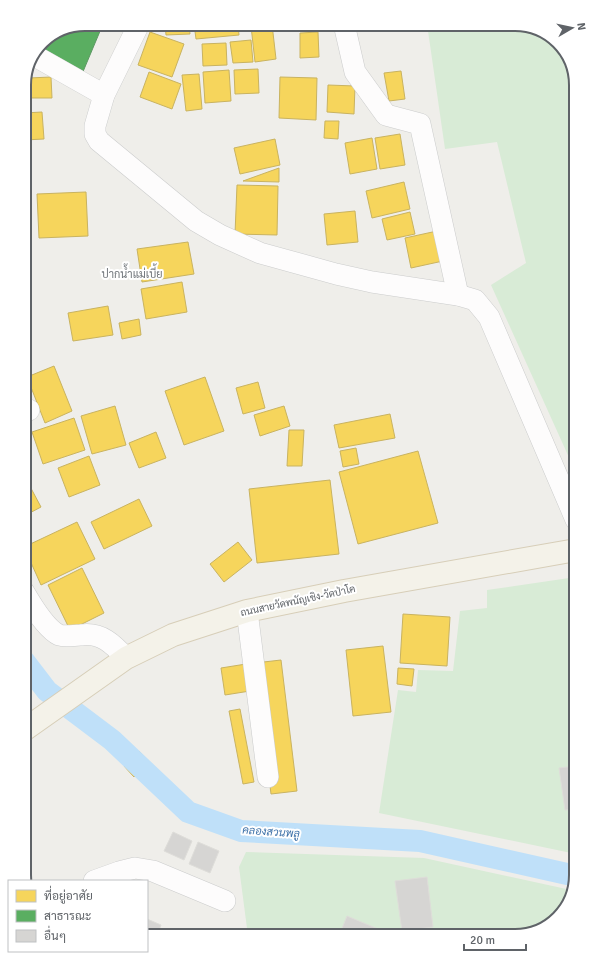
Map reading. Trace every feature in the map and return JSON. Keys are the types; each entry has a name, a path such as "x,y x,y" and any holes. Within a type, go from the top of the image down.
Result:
{"main road":[{"name":"ถนนสายวัดพนัญเชิง-วัดป่าโค","path":"31,726 126,658 173,635 248,611 344,591 569,551"}],"street":[{"path":"136,31 104,95 95,126 95,134 99,141 196,221 260,253 372,282 458,295 475,300 489,317 569,504"},
{"path":"346,31 355,72 386,115 420,124 458,295"},
{"path":"39,57 104,95"},
{"path":"31,602 44,622 59,635 70,636 86,634 101,636 111,643 126,658"},
{"path":"248,611 268,777"},
{"path":"97,880 135,868 153,871 225,901"}],"green space":[{"path":"428,31 526,32 545,40 552,45 552,48 556,49 568,74 569,458 491,285 526,263 497,142 445,149"},
{"path":"569,578 569,853 379,813 398,690 416,692 418,670 453,671 460,611 487,608 487,590"},
{"path":"246,852 424,858 567,889 560,905 551,916 526,928 247,929 239,867"}],"building: ที่อยู่อาศัย":[{"path":"166,31 190,31 190,34 166,35"},
{"path":"195,31 239,31 239,35 196,39"},
{"path":"252,31 273,31 276,59 255,62"},
{"path":"150,32 184,44 172,77 138,65"},
{"path":"318,32 319,57 300,58 300,33"},
{"path":"251,40 253,62 233,63 230,42"},
{"path":"226,43 227,65 203,66 202,44"},
{"path":"258,69 259,93 235,94 234,70"},
{"path":"229,70 231,101 205,103 203,72"},
{"path":"401,71 405,99 389,101 384,73"},
{"path":"149,72 181,84 172,109 140,97"},
{"path":"199,74 202,109 186,111 182,75"},
{"path":"51,77 52,98 31,98 32,78"},
{"path":"280,77 317,78 316,120 279,118"},
{"path":"328,85 355,86 354,114 327,112"},
{"path":"42,112 44,139 31,140 31,113"},
{"path":"325,121 339,121 338,139 324,138"},
{"path":"400,134 405,165 380,169 375,138"},
{"path":"372,138 377,169 350,174 345,143"},
{"path":"275,139 280,165 240,174 234,148"},
{"path":"279,168 279,182 243,181"},
{"path":"404,182 410,209 372,218 366,191"},
{"path":"237,185 278,186 277,235 235,234"},
{"path":"86,192 88,236 39,238 37,194"},
{"path":"355,211 358,242 327,245 324,214"},
{"path":"410,212 415,234 387,240 382,219"},
{"path":"437,231 443,261 411,268 405,238"},
{"path":"188,242 194,274 142,282 137,249"},
{"path":"182,282 187,312 146,319 141,289"},
{"path":"108,306 113,335 73,341 68,313"},
{"path":"139,319 141,335 122,339 119,323"},
{"path":"54,366 72,411 45,423 31,387 31,375"},
{"path":"205,377 224,431 184,445 165,391"},
{"path":"258,382 265,408 243,414 236,388"},
{"path":"115,406 126,445 92,454 81,416"},
{"path":"284,406 290,426 260,436 254,415"},
{"path":"390,414 395,438 339,448 334,425"},
{"path":"74,418 85,450 43,464 32,432"},
{"path":"289,430 304,430 302,466 287,466"},
{"path":"156,432 166,458 139,468 129,443"},
{"path":"356,448 359,464 343,467 340,451"},
{"path":"418,451 438,523 358,544 339,472"},
{"path":"89,456 100,485 69,497 58,468"},
{"path":"330,480 339,554 257,563 249,489"},
{"path":"31,488 41,507 31,512"},
{"path":"139,499 152,526 104,549 91,522"},
{"path":"77,522 95,559 41,585 31,563 31,544"},
{"path":"238,542 252,560 224,582 210,564"},
{"path":"82,568 104,613 70,630 48,585"},
{"path":"403,614 450,617 447,666 400,663"},
{"path":"383,646 391,712 353,716 346,650"},
{"path":"281,660 297,791 271,794 255,663"},
{"path":"246,664 250,691 225,695 221,668"},
{"path":"398,668 414,669 412,686 397,684"},
{"path":"240,709 254,782 243,784 229,711"},
{"path":"139,751 149,761 134,777 124,766"}],"building: สาธารณะ":[{"path":"100,31 82,74 43,56 47,47 64,35 74,32"}],"building: อื่นๆ":[{"path":"569,767 569,810 565,810 559,768"},
{"path":"173,832 192,841 184,860 164,851"},
{"path":"198,842 219,851 210,873 189,864"},
{"path":"427,877 433,927 402,929 395,881"},
{"path":"347,916 378,929 342,929"},
{"path":"148,919 161,925 160,929 148,929"}],"waterway":[{"name":"คลองสวนพลู","path":"31,670 47,691 112,740 188,812 241,831 420,841 569,874"}],"district":[{"name":"ปากน้ำแม่เบี้ย","path":"132,274"}]}
